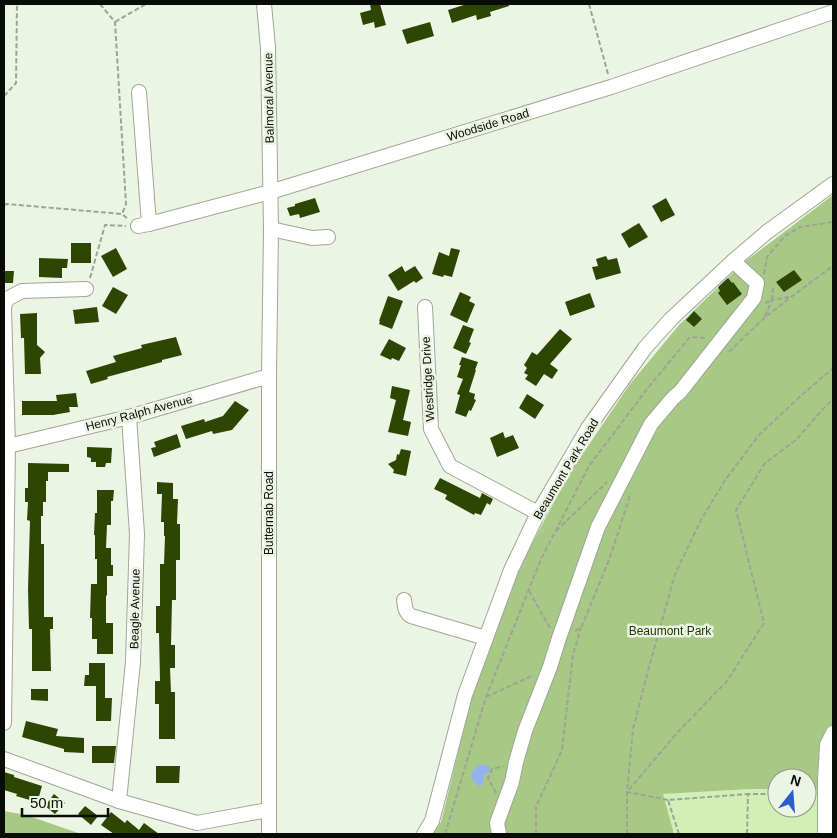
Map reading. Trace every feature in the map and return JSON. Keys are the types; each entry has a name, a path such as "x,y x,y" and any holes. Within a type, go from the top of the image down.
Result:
{"street":[{"name":"Balmoral Avenue","path":"264,4 268,48 270,192"},
{"name":"Woodside Road","path":"144,225 270,192 611,87 833,12"},
{"path":"139,92 144,225"},
{"name":"Beaumont Park Road","path":"424,834 432,821 466,695 511,570 538,514 588,428 645,348 671,320 767,232 833,184"},
{"name":"Butternab Road","path":"269,834 269,376 272,229 270,192"},
{"path":"272,229 312,238 328,237"},
{"path":"498,834 497,823 512,782 526,731 598,527 651,424 680,392 754,298 757,283 733,262"},
{"path":"4,723 8,446 4,308 7,299 22,291 86,289"},
{"name":"Westridge Drive","path":"424,307 431,429 450,466 538,514"},
{"name":"Henry Ralph Avenue","path":"8,446 129,417 269,376"},
{"name":"Beagle Avenue","path":"119,802 133,662 137,534 129,417"},
{"path":"404,600 405,609 411,616 486,638"},
{"path":"825,834 824,780 830,759 827,745 833,733"},
{"path":"4,760 119,802 197,823 268,810"}],"path":[{"path":"4,96 16,83 17,4"},
{"path":"100,4 115,22 126,204 122,214"},
{"path":"115,22 146,4"},
{"path":"589,4 611,87"},
{"path":"4,205 122,214 144,225"},
{"path":"764,275 767,257 785,236 800,227 833,222"},
{"path":"86,289 105,225 144,225"},
{"path":"724,356 764,318 833,266"},
{"path":"764,318 772,300 773,288 768,286"},
{"path":"754,298 762,304 772,300 791,297"},
{"path":"445,834 486,697 528,590 554,533 590,466 647,389 690,337 721,339"},
{"path":"627,834 633,729 675,574 701,520 725,480 759,435 833,368"},
{"path":"628,792 677,733 727,681 764,623 736,510 766,463 796,440 833,399"},
{"path":"554,533 608,480"},
{"path":"536,834 536,807 562,750 574,654 581,628 609,560 629,499 630,490"},
{"path":"528,590 558,641 581,628"},
{"path":"486,697 550,667"},
{"path":"504,802 494,790 488,778 492,769 516,762"},
{"path":"628,792 668,800 767,794"},
{"path":"747,834 748,794"},
{"path":"668,800 679,834"}],"green space":[{"name":"Beaumont Park","path":"833,195 833,723 821,744 819,789 817,789 817,768 767,768 767,789 663,794 674,834 433,834 441,822 473,692 519,569 567,477 630,384 679,325 743,263"},
{"path":"767,789 767,818 817,818 817,789 833,789 833,834 674,834 662,794"},
{"path":"4,811 26,815 81,834 4,834"}],"water":[{"path":"479,764 489,766 490,770 487,774 483,774 484,781 480,787 471,778 472,772"}],"building":[{"path":"370,4 380,4 386,25 375,28 374,22 363,25 360,13 371,10"},
{"path":"467,4 509,4 509,6 490,12 491,16 477,20 476,15 452,23 448,10"},
{"path":"430,22 434,36 407,44 402,30"},
{"path":"315,198 320,212 300,218 299,214 290,216 287,208"},
{"path":"666,198 675,215 661,222 652,206"},
{"path":"639,223 648,237 629,248 621,234"},
{"path":"71,243 91,243 91,263 71,263"},
{"path":"116,248 127,269 113,277 101,256"},
{"path":"451,248 460,250 452,277 432,274 439,252 449,256"},
{"path":"606,256 608,260 617,258 621,273 596,280 592,267 598,266 596,259"},
{"path":"39,258 68,259 67,268 62,268 62,278 39,277"},
{"path":"402,266 405,272 415,266 423,278 398,291 388,275"},
{"path":"794,270 802,280 784,292 776,282"},
{"path":"4,271 14,271 13,283 4,283"},
{"path":"728,278 742,294 727,305 718,293 720,291 718,287"},
{"path":"113,287 128,295 116,314 102,306"},
{"path":"460,292 471,297 469,301 475,304 467,323 450,315"},
{"path":"590,293 595,307 570,316 565,302"},
{"path":"388,296 403,301 392,329 379,324"},
{"path":"97,307 99,322 75,324 73,310"},
{"path":"694,311 702,319 694,327 686,320"},
{"path":"37,313 37,345 45,352 40,358 41,374 25,374 24,338 21,338 20,314"},
{"path":"463,325 474,329 466,354 453,348"},
{"path":"560,329 572,339 550,364 558,370 552,379 544,374 536,386 525,379 528,375 524,373 527,368 524,365 532,352 537,355"},
{"path":"176,337 182,355 107,377 108,379 91,384 86,371 116,362 113,356 142,348 141,345"},
{"path":"389,339 406,348 399,361 380,355"},
{"path":"462,357 478,362 469,392 475,394 474,399 476,400 466,417 455,413 460,395 457,394 463,379 457,377"},
{"path":"392,386 410,390 403,420 411,422 408,436 388,432 396,400 390,398"},
{"path":"76,393 78,407 69,407 70,412 53,415 22,415 22,401 57,401 56,395"},
{"path":"527,394 544,405 535,419 519,408"},
{"path":"235,401 249,410 232,430 213,434 212,431 186,439 181,426 204,419 205,422 223,416"},
{"path":"503,432 505,438 513,435 519,448 497,457 490,438"},
{"path":"177,434 181,447 154,457 151,448 156,447 154,442"},
{"path":"87,447 112,448 111,463 106,463 105,467 96,467 96,462 91,462 91,458 87,457"},
{"path":"401,449 411,451 406,476 393,473 394,470 388,464 396,460 397,454 399,455"},
{"path":"28,463 69,464 69,472 48,472 46,502 43,502 43,516 41,516 41,544 44,544 44,617 53,617 53,629 50,629 51,671 32,671 32,629 29,629 28,589 30,521 27,520 28,502 25,502 25,488 28,488"},
{"path":"440,478 480,498 482,493 493,499 490,505 487,503 481,515 475,513 474,515 445,499 447,495 434,489"},
{"path":"157,482 173,483 173,499 178,499 177,524 180,524 180,560 176,560 176,600 172,600 171,645 175,645 175,668 170,668 171,692 175,692 175,739 159,739 159,704 155,704 155,681 160,681 159,633 156,633 156,606 160,606 160,564 164,564 165,536 164,522 161,522 162,494 157,494"},
{"path":"97,490 114,490 113,501 111,501 111,525 107,525 106,548 111,548 111,565 113,565 113,576 107,576 106,623 113,623 113,654 97,654 97,639 92,639 92,618 90,618 91,584 97,584 97,559 95,559 94,535 95,513 97,513"},
{"path":"89,663 105,663 105,698 112,698 111,721 96,721 96,686 84,686 85,675 89,675"},
{"path":"31,689 48,689 48,701 31,700"},
{"path":"26,721 58,729 56,736 84,738 84,753 64,752 64,749 22,737"},
{"path":"92,746 116,746 114,763 92,763"},
{"path":"156,766 180,766 179,783 156,783"},
{"path":"4,772 42,786 38,800 34,797 33,801 16,796 17,794 4,790"},
{"path":"54,794 65,803 55,814 45,806"},
{"path":"85,806 98,816 91,825 78,814"},
{"path":"111,812 125,823 127,820 139,830 144,823 159,834 114,834 101,825"}]}
